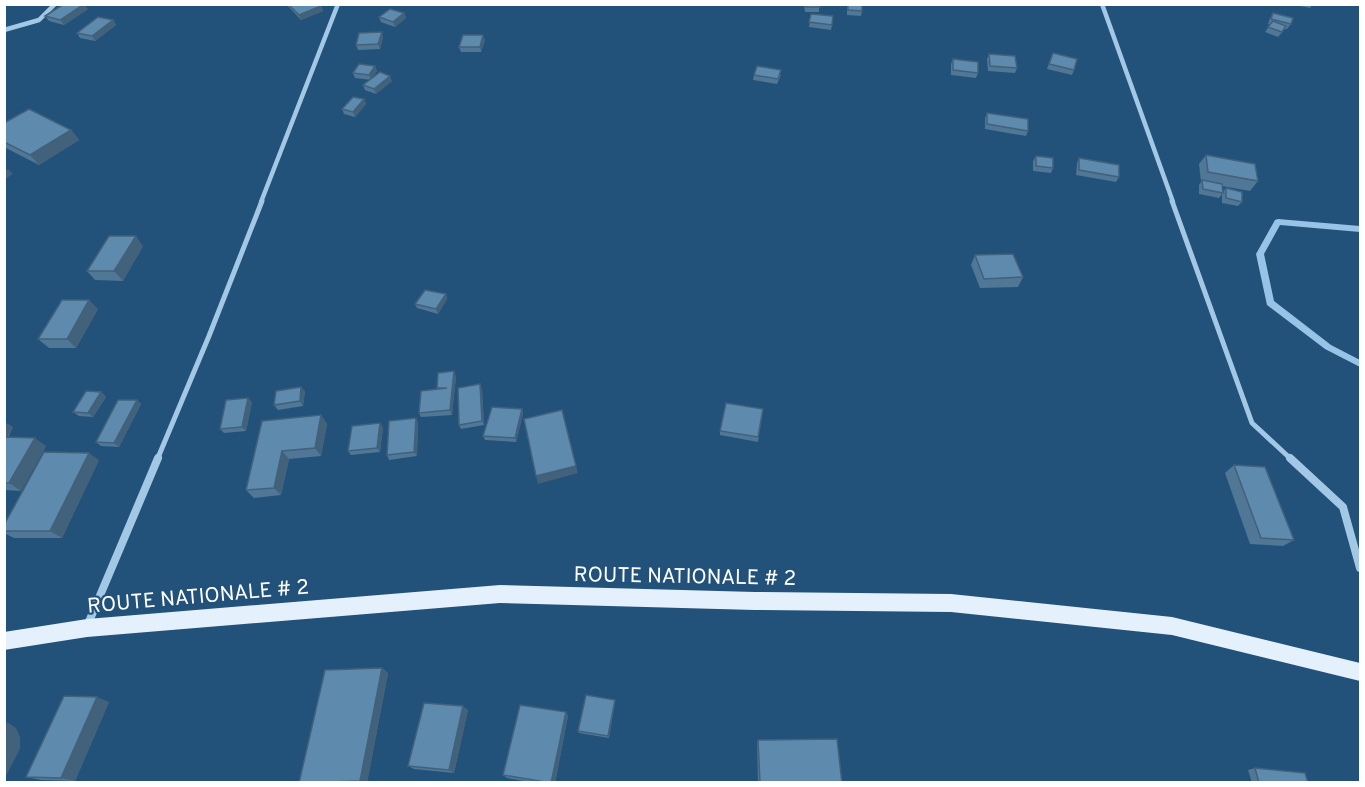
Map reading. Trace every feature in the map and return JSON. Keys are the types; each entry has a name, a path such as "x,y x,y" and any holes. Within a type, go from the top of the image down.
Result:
{"main road":[{"name":"ROUTE NATIONALE # 2","path":"4,641 87,628 500,594 755,601 951,603 1172,626 1360,672"}],"street":[{"path":"4,30 39,20 55,4"},
{"path":"87,628 209,336 338,4"},
{"path":"1102,4 1252,423 1343,507 1360,568"}],"building":[{"path":"64,4 84,4 60,20 45,16"},
{"path":"288,4 320,4 321,6 299,15"},
{"path":"806,4 819,4 820,7 806,7"},
{"path":"848,4 862,4 862,11 848,10"},
{"path":"390,9 404,13 393,22 379,17"},
{"path":"1273,13 1293,18 1291,24 1271,19"},
{"path":"811,14 833,16 832,25 809,22"},
{"path":"98,17 113,20 92,36 77,33"},
{"path":"1273,21 1286,26 1282,32 1268,27"},
{"path":"382,32 378,44 356,45 359,33"},
{"path":"463,35 483,35 480,47 459,47"},
{"path":"1053,53 1077,59 1074,70 1049,64"},
{"path":"989,54 1015,56 1017,68 990,66"},
{"path":"953,59 978,62 978,73 953,70"},
{"path":"359,64 375,66 369,75 353,73"},
{"path":"757,66 781,70 778,79 754,75"},
{"path":"380,72 390,76 374,89 363,85"},
{"path":"353,97 364,99 353,112 342,109"},
{"path":"29,109 71,130 30,155 4,142 4,123"},
{"path":"987,113 1028,119 1028,131 987,124"},
{"path":"1206,155 1255,164 1258,181 1208,172"},
{"path":"1036,156 1053,158 1053,168 1036,166"},
{"path":"1079,158 1119,165 1119,177 1079,170"},
{"path":"1202,180 1222,184 1223,193 1203,189"},
{"path":"1226,188 1242,192 1242,202 1226,198"},
{"path":"109,236 136,236 114,271 87,271"},
{"path":"1013,254 1023,277 984,279 975,255"},
{"path":"425,290 446,294 436,309 415,304"},
{"path":"62,300 89,300 67,339 38,339"},
{"path":"454,371 450,410 419,413 421,391 447,388 437,388 438,373"},
{"path":"480,384 482,421 459,425 458,388"},
{"path":"301,387 300,401 274,405 276,391"},
{"path":"86,391 101,392 88,413 73,412"},
{"path":"248,398 242,427 220,429 226,400"},
{"path":"118,400 137,400 114,443 96,442"},
{"path":"726,403 763,409 758,437 720,431"},
{"path":"492,407 522,409 515,438 483,436"},
{"path":"562,410 576,466 536,476 524,419"},
{"path":"321,415 315,448 282,451 274,488 246,490 262,421"},
{"path":"416,418 414,452 387,455 389,421"},
{"path":"380,423 377,448 348,451 352,426"},
{"path":"4,437 35,438 9,483 4,483"},
{"path":"44,452 89,453 50,531 4,531 4,525"},
{"path":"1234,465 1265,467 1294,540 1261,538"},
{"path":"382,668 360,781 299,783 325,670"},
{"path":"586,695 615,700 608,736 578,731"},
{"path":"64,696 97,697 61,778 26,777"},
{"path":"424,703 463,706 449,770 408,766"},
{"path":"520,705 566,712 551,783 503,775"},
{"path":"837,739 842,783 760,783 758,740"},
{"path":"1255,768 1305,773 1308,783 1259,783"}],"waterway":[{"path":"1360,229 1278,222 1260,254 1270,303 1328,347 1360,364"}]}
